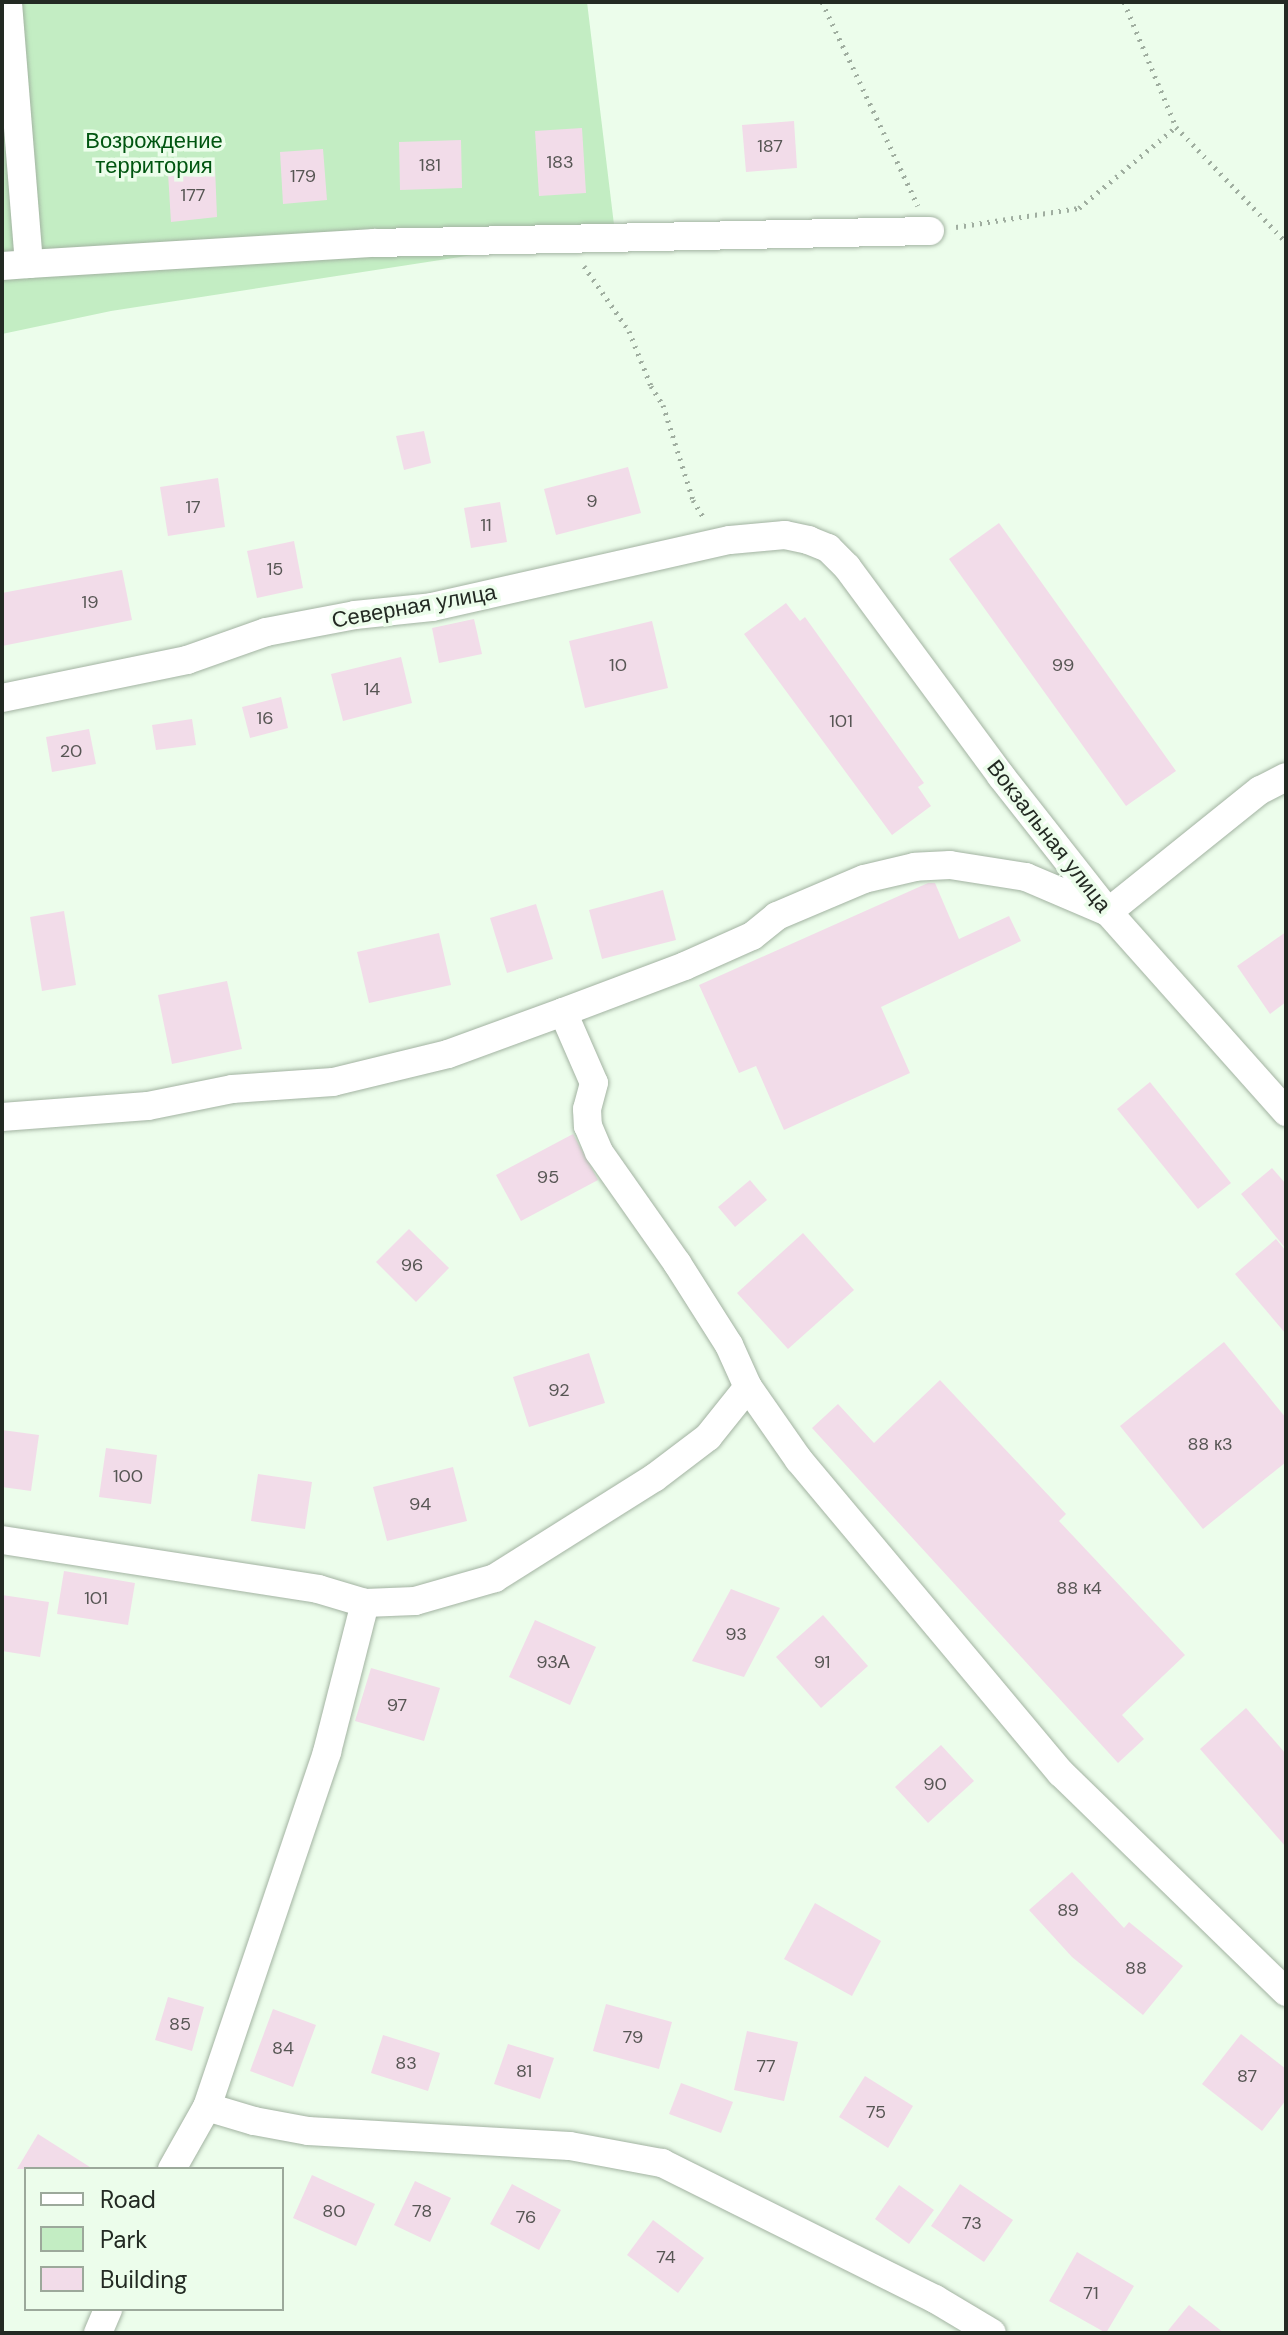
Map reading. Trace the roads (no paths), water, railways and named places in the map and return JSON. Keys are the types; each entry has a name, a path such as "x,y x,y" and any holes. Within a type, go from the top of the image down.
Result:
{"street":[{"path":"8,2 16,265 374,243 930,231"},
{"name":"Северная улица","path":"2,698 187,660 266,632 355,615 432,607 730,540 785,535 828,548"},
{"name":"Вокзальная улица","path":"828,548 847,567 1001,776 1108,912 1286,1112"},
{"path":"2,1117 148,1106 232,1089 333,1082 448,1054 685,966 752,936 777,916 864,879 915,867 950,865 1026,877 1108,912 1260,790 1286,777"},
{"path":"563,1012 594,1083 587,1109 588,1126 599,1152 677,1263 729,1345 748,1387 799,1460 1061,1773 1286,1992"},
{"path":"2,1540 318,1589 365,1603 415,1601 495,1578 654,1478 708,1437 726,1419 748,1387"},
{"path":"173,2167 207,2107 327,1752 365,1603"},
{"path":"207,2107 254,2121 308,2131 556,2145 662,2163 935,2299 992,2333"},
{"path":"98,2333 107,2311"}],"park label":[{"name":"Возрождение территория","path":"154,152"}]}
